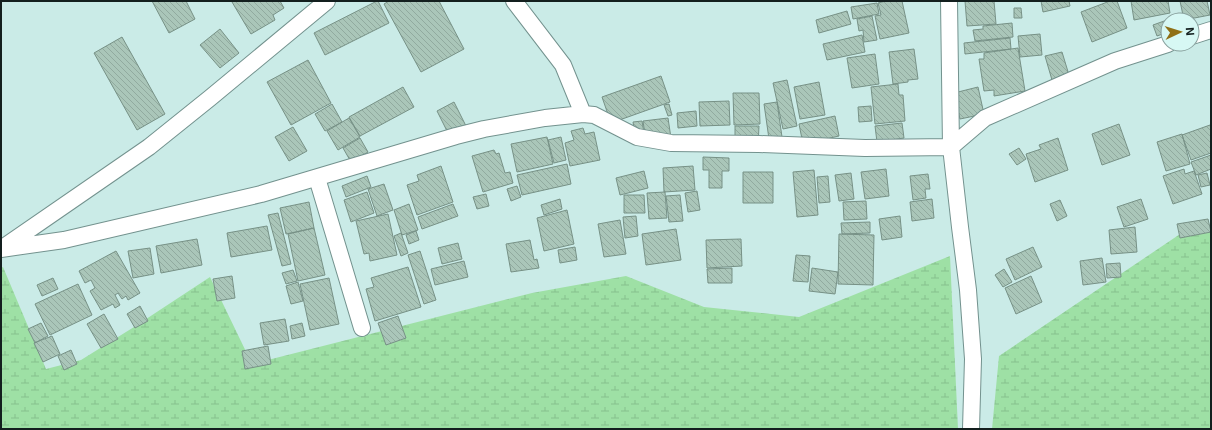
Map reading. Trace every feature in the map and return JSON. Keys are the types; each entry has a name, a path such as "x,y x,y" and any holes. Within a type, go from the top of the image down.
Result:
{"street":[{"path":"2,248 149,146 240,74 327,1"},
{"path":"514,1 563,65 583,114"},
{"path":"949,1 951,146 968,290 973,359 971,429"},
{"path":"1200,33 1211,30"},
{"path":"2,248 64,240 124,227 260,194 456,136 484,129 545,118 583,114 594,115 637,137 671,143 759,144 865,148 951,146 985,118 1115,62 1160,47"},
{"path":"317,178 362,328"}],"green space":[{"path":"1192,226 1211,227 1211,429 992,429 999,356"},
{"path":"950,256 958,429 1,429 1,268 3,267 46,369 81,360 210,277 252,364 532,293 626,276 704,307 799,317"}],"building":[{"path":"152,1 186,1 195,19 169,33"},
{"path":"280,1 284,8 273,15 275,20 251,34 232,2"},
{"path":"377,1 389,23 325,55 314,33"},
{"path":"389,1 439,1 464,49 421,72 384,4"},
{"path":"886,1 902,1 909,33 880,39 875,16 881,15 878,3"},
{"path":"965,1 994,1 996,24 967,26"},
{"path":"1041,1 1069,1 1070,6 1043,12"},
{"path":"1110,1 1117,1 1127,28 1092,42 1081,12"},
{"path":"1131,1 1168,1 1170,12 1160,12 1160,15 1134,20"},
{"path":"1180,1 1207,1 1210,15 1200,17 1200,12 1182,12"},
{"path":"877,3 879,14 853,19 851,7"},
{"path":"1014,8 1021,8 1022,18 1014,18"},
{"path":"847,11 851,24 819,33 816,20"},
{"path":"872,16 877,40 864,42 863,30 859,31 857,19"},
{"path":"1160,22 1160,35 1157,36 1153,25"},
{"path":"1012,23 1013,37 975,41 973,30 983,29 983,26"},
{"path":"220,29 239,53 220,68 200,45"},
{"path":"1040,34 1042,55 1020,57 1018,36"},
{"path":"862,35 865,52 827,60 823,44"},
{"path":"122,37 165,114 137,130 94,53"},
{"path":"1010,38 1011,49 965,54 964,43"},
{"path":"1018,48 1025,91 994,96 994,90 984,91 979,59 984,59 984,53"},
{"path":"914,49 918,79 893,84 889,52"},
{"path":"1062,52 1069,75 1052,80 1045,56"},
{"path":"875,54 879,84 852,88 847,58"},
{"path":"308,60 331,103 291,125 267,82"},
{"path":"661,76 670,102 611,123 602,97"},
{"path":"787,80 797,126 783,129 773,83"},
{"path":"819,82 825,115 800,119 794,87"},
{"path":"898,84 899,95 903,95 905,121 875,124 871,87"},
{"path":"403,87 414,107 360,136 349,117"},
{"path":"978,87 984,114 960,119 954,93"},
{"path":"733,93 759,93 760,124 734,125"},
{"path":"729,101 730,125 700,126 699,102"},
{"path":"454,102 470,134 453,143 437,111"},
{"path":"777,102 782,137 769,139 764,104"},
{"path":"332,104 342,122 325,131 315,114"},
{"path":"669,104 672,115 668,116 664,105"},
{"path":"871,106 872,121 859,122 858,107"},
{"path":"696,111 697,126 678,128 677,113"},
{"path":"835,116 839,136 803,144 799,124"},
{"path":"349,118 360,137 338,150 327,131"},
{"path":"668,118 671,138 646,142 643,121"},
{"path":"642,121 644,133 635,134 633,122"},
{"path":"902,123 904,138 877,142 875,126"},
{"path":"1119,124 1130,155 1102,165 1092,134"},
{"path":"1210,125 1211,153 1191,160 1182,135"},
{"path":"735,126 759,126 758,146 735,146"},
{"path":"293,127 307,151 289,161 275,137"},
{"path":"583,128 585,134 594,132 600,160 570,166 565,143 574,140 571,131"},
{"path":"1182,134 1190,164 1166,171 1157,142"},
{"path":"547,137 553,164 517,172 511,144"},
{"path":"561,137 566,160 554,163 548,140"},
{"path":"360,138 368,152 351,162 343,148"},
{"path":"1058,138 1068,170 1035,182 1026,154 1041,149 1039,145"},
{"path":"1019,148 1026,159 1017,165 1009,154"},
{"path":"494,150 496,154 499,153 505,173 510,172 513,183 483,192 472,156"},
{"path":"1211,155 1211,169 1196,175 1191,162"},
{"path":"703,157 729,158 729,171 722,171 722,188 709,188 709,170 703,170"},
{"path":"567,164 571,184 522,195 517,175"},
{"path":"441,166 453,202 417,215 407,185 419,181 417,175"},
{"path":"693,166 695,190 664,192 663,168"},
{"path":"886,169 889,196 865,199 861,172"},
{"path":"1184,169 1185,174 1194,171 1202,194 1173,204 1163,176"},
{"path":"814,170 818,215 797,217 793,172"},
{"path":"644,171 648,188 620,195 616,178"},
{"path":"743,172 773,172 773,203 743,203"},
{"path":"851,173 854,199 839,201 835,175"},
{"path":"1207,173 1210,185 1201,187 1198,175"},
{"path":"928,174 930,189 925,189 926,198 913,200 910,176"},
{"path":"367,176 371,187 346,197 342,186"},
{"path":"828,176 830,202 819,203 817,177"},
{"path":"384,184 393,210 377,216 368,189"},
{"path":"517,186 521,197 511,201 507,189"},
{"path":"697,191 700,210 688,212 685,193"},
{"path":"367,192 374,213 351,222 344,200"},
{"path":"665,192 667,218 649,219 647,193"},
{"path":"486,194 489,206 477,209 473,197"},
{"path":"624,195 644,195 645,213 624,213"},
{"path":"680,195 683,221 669,222 666,196"},
{"path":"560,199 562,209 544,215 541,205"},
{"path":"932,199 934,218 912,221 910,202"},
{"path":"1141,199 1148,219 1124,227 1117,207"},
{"path":"1060,200 1067,216 1057,221 1050,204"},
{"path":"866,201 867,219 844,220 843,202"},
{"path":"309,202 314,228 286,234 280,208"},
{"path":"409,204 418,230 402,235 394,210"},
{"path":"453,204 458,216 422,229 418,217"},
{"path":"567,210 574,244 544,251 537,218"},
{"path":"278,213 291,264 282,266 268,215"},
{"path":"388,214 397,255 370,261 369,253 364,254 356,221"},
{"path":"636,216 638,236 625,238 623,217"},
{"path":"900,216 902,237 882,240 879,219"},
{"path":"1208,219 1211,232 1180,238 1177,224"},
{"path":"620,220 626,254 604,257 598,224"},
{"path":"870,222 870,233 842,234 841,223"},
{"path":"267,226 272,250 231,257 227,233"},
{"path":"1135,227 1137,252 1111,254 1109,230"},
{"path":"314,228 325,275 298,281 288,234"},
{"path":"676,229 681,260 646,265 642,234"},
{"path":"416,231 419,240 409,244 406,235"},
{"path":"401,233 408,253 401,256 394,236"},
{"path":"839,234 874,235 873,285 838,284"},
{"path":"197,239 202,265 161,273 156,246"},
{"path":"741,239 742,266 707,268 706,240"},
{"path":"530,240 534,260 537,259 539,268 511,272 506,244"},
{"path":"458,243 462,259 442,264 438,248"},
{"path":"575,247 577,260 560,263 558,250"},
{"path":"1033,247 1042,267 1015,280 1006,259"},
{"path":"150,248 154,274 133,278 128,251"},
{"path":"116,251 140,293 128,300 126,296 122,299 118,293 115,295 120,305 115,308 113,304 101,310 90,291 95,288 91,280 85,283 79,271"},
{"path":"420,251 436,300 424,304 408,255"},
{"path":"796,255 810,256 808,282 793,281"},
{"path":"1102,258 1106,282 1083,285 1080,261"},
{"path":"464,261 468,277 435,285 431,269"},
{"path":"1120,263 1121,277 1107,278 1106,264"},
{"path":"408,267 421,307 375,321 366,289 374,287 371,278"},
{"path":"732,268 732,283 708,283 707,269"},
{"path":"812,268 838,272 835,294 809,291"},
{"path":"1004,269 1012,282 1003,287 995,275"},
{"path":"293,270 297,281 286,284 282,273"},
{"path":"232,276 235,298 217,301 213,279"},
{"path":"1031,276 1042,302 1016,314 1005,288"},
{"path":"53,278 58,289 42,296 37,285"},
{"path":"329,278 339,324 310,330 300,284"},
{"path":"298,282 303,301 291,304 286,286"},
{"path":"78,284 92,315 50,335 35,304"},
{"path":"140,306 148,321 135,328 127,314"},
{"path":"104,314 118,339 101,348 87,324"},
{"path":"398,316 406,338 386,345 378,323"},
{"path":"285,319 289,341 264,345 260,323"},
{"path":"41,323 48,336 35,343 28,329"},
{"path":"302,323 305,336 292,339 290,326"},
{"path":"52,336 60,354 43,362 34,343"},
{"path":"268,346 271,364 245,369 242,351"},
{"path":"71,350 77,364 64,370 58,356"}]}
